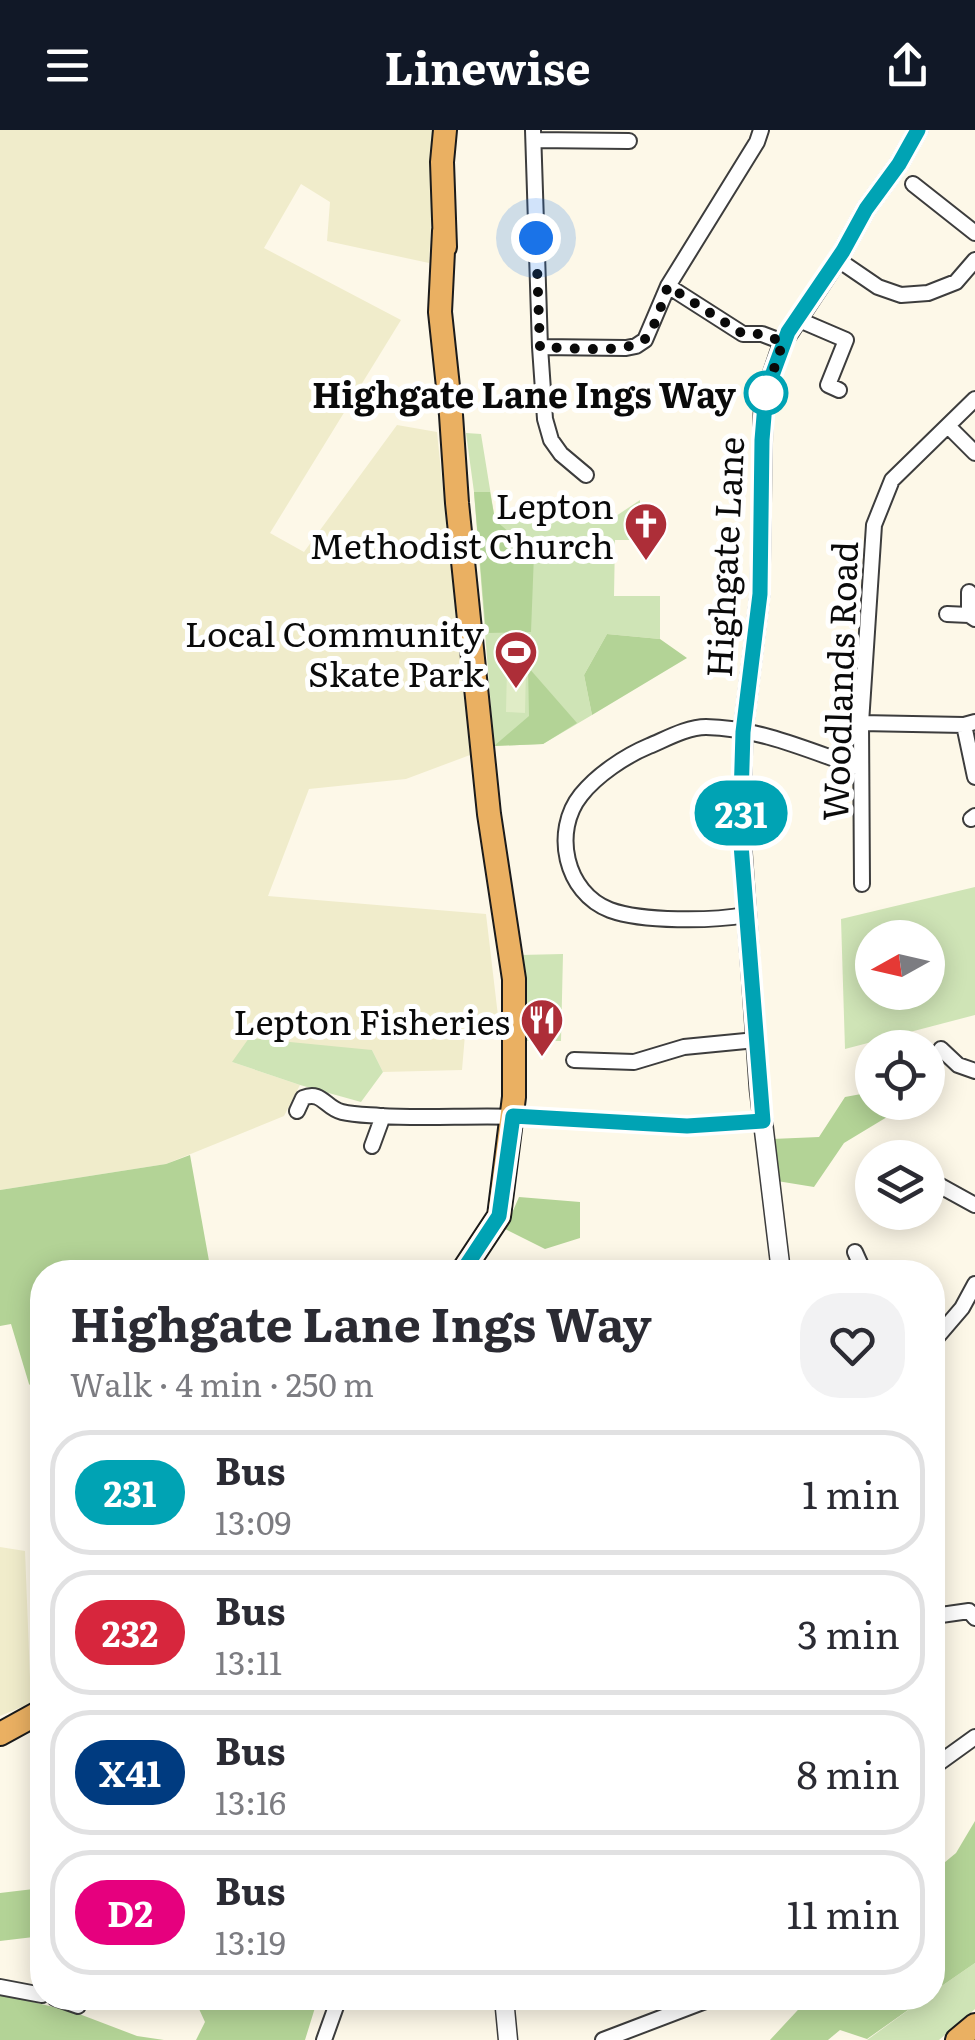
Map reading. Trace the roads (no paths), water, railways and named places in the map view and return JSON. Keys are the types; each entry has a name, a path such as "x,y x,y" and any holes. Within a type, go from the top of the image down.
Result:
{"highway":[{"path":"444,130 444,231 458,522 489,814 514,979 514,1107 499,1216 470,1260"},
{"path":"0,1734 30,1718"},
{"path":"957,2040 975,2024"}],"street":[{"path":"540,347 608,348 636,346 645,340 668,286 761,130"},
{"name":"Highgate Lane","path":"780,1260 760,1090 740,832 743,732 760,594 763,414 783,342 918,130"},
{"path":"586,475 560,454 545,419 534,135 629,141"},
{"path":"913,184 975,232"},
{"path":"837,260 878,287 901,294 928,293 956,282 975,260"},
{"path":"668,286 743,334 762,334 783,342"},
{"path":"797,319 846,340 828,385 839,390"},
{"name":"Woodlands Road","path":"862,884 860,768 874,525 892,480 975,399"},
{"path":"948,426 975,454"},
{"path":"947,614 972,617 968,592"},
{"path":"862,722 970,723 975,777"},
{"path":"746,915 701,919 648,917 613,911 587,894 573,876 566,856 570,812 581,795 637,751 703,727 762,734 860,768"},
{"path":"574,1060 634,1062 684,1048 756,1040"},
{"path":"945,1053 958,1065 975,1071"},
{"path":"297,1112 302,1098 310,1095 319,1096 342,1112 383,1116 514,1107 687,1126 763,1121"},
{"path":"372,1146 383,1116"},
{"path":"945,1188 975,1205"},
{"path":"854,1252 858,1260"},
{"path":"945,1327 975,1284"},
{"path":"945,1614 969,1611 975,1618"},
{"path":"945,1759 975,1737"},
{"path":"0,1987 30,1993"},
{"path":"324,2040 334,2010"},
{"path":"504,2010 508,2040"},
{"path":"604,2040 682,2010"}],"place":[{"name":"Highgate Lane Ings Way","path":"766,393"},
{"name":"Lepton Methodist Church","path":"646,562"},
{"name":"Local Community Skate Park","path":"516,690"},
{"name":"Lepton Fisheries","path":"542,1058"}]}
